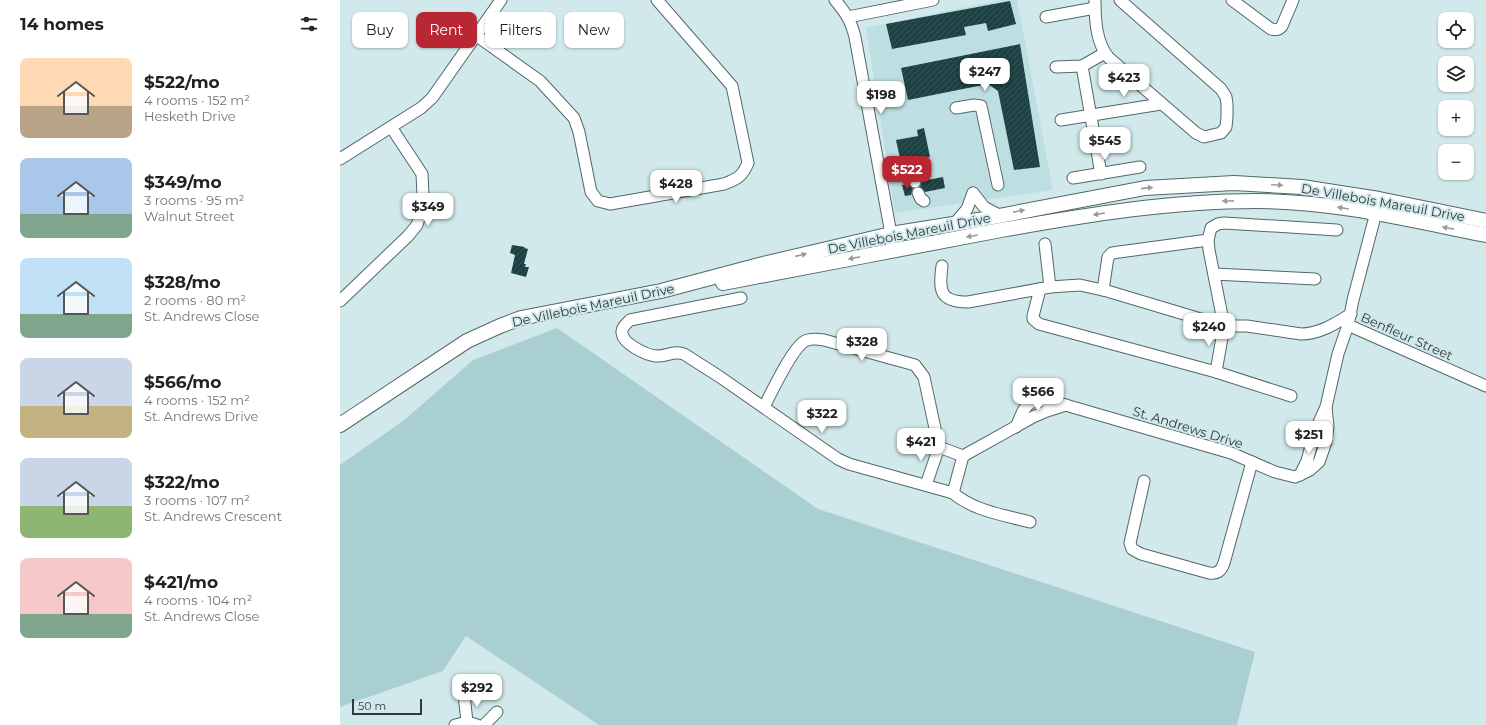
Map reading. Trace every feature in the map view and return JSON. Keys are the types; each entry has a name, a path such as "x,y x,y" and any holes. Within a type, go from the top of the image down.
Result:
{"main road":[{"name":"De Villebois Mareuil Drive","path":"340,425 460,345 521,318 661,291 763,264 891,234 1145,188 1234,183 1302,186 1379,199 1486,221"},
{"name":"De Villebois Mareuil Drive","path":"340,431 441,363 473,344 511,327 532,320 892,250 1059,220 1126,210 1200,202 1257,201 1309,203 1376,213 1486,235"}],"street":[{"path":"502,0 477,36 540,81 574,118 579,132 591,192 598,201 610,204 724,184 736,179 744,172 748,163 732,86 657,0"},
{"path":"835,0 848,17 852,25 855,38 891,234 892,250"},
{"path":"848,17 934,0"},
{"path":"1046,17 1095,4 1098,38 1105,54 1196,133 1204,137 1221,133 1226,127 1227,104 1226,97 1221,89 1120,0"},
{"path":"1232,0 1267,26 1275,30 1280,29 1282,26 1293,0"},
{"path":"340,159 421,108 432,98 468,48"},
{"path":"1056,67 1082,66 1105,54"},
{"path":"1082,66 1101,174"},
{"path":"1061,120 1161,104"},
{"path":"956,108 974,105 981,106 998,185"},
{"path":"340,301 408,236 417,225 420,215 423,195 422,174 391,127"},
{"path":"1073,178 1140,167"},
{"path":"955,223 967,209 972,193 984,207 1000,215"},
{"name":"Benfleur Street","path":"1379,199 1349,320 1486,386"},
{"path":"1216,372 1224,326 1208,240 1211,228 1218,224 1224,223 1337,230"},
{"path":"1103,290 1107,262 1110,254 1112,253 1208,240"},
{"path":"1045,244 1045,288 1033,316 1033,319 1039,324 1216,372 1291,396"},
{"path":"942,266 941,289 945,296 957,301 968,302 1045,288 1080,285 1103,290 1224,326 1247,326 1292,334 1309,334 1349,320"},
{"path":"1214,274 1314,279"},
{"path":"741,298 630,320 622,329 622,333 624,339 643,352 657,356 679,352 720,377 838,459 860,468 953,493 960,499 973,506 1030,522"},
{"name":"St. Andrews Drive","path":"963,456 1047,411 1066,405 1231,453 1284,475 1295,477 1310,470 1318,462 1326,442 1328,426 1326,407 1338,354 1349,320"},
{"path":"764,407 792,356 804,341 809,339 824,340 915,365 926,381 939,447 926,485"},
{"path":"939,447 963,456 953,493"},
{"path":"1144,481 1130,542 1132,549 1141,554 1209,573 1216,573 1222,570 1252,462"},
{"path":"455,725 472,723 464,695"},
{"path":"484,725 497,712"}],"shaded area":[{"path":"1001,0 1017,0 1053,190 895,213 866,28"},
{"path":"557,328 818,509 1255,652 1237,725 599,725 466,636 443,671 340,707 340,465 403,421 473,360"}],"building":[{"path":"1010,1 1016,24 988,31 986,23 964,27 966,35 892,49 886,24"},
{"path":"1020,44 1040,167 1014,170 998,91 988,84 908,100 901,68"},
{"path":"924,128 930,157 901,163 896,140 918,136 917,130"},
{"path":"943,177 945,188 925,192 920,187 922,181"},
{"path":"908,184 913,188 911,195 905,196 902,185"},
{"path":"512,245 525,247 524,248 528,249 524,264 526,264 525,267 529,267 526,277 511,273 515,255 510,253"}]}
